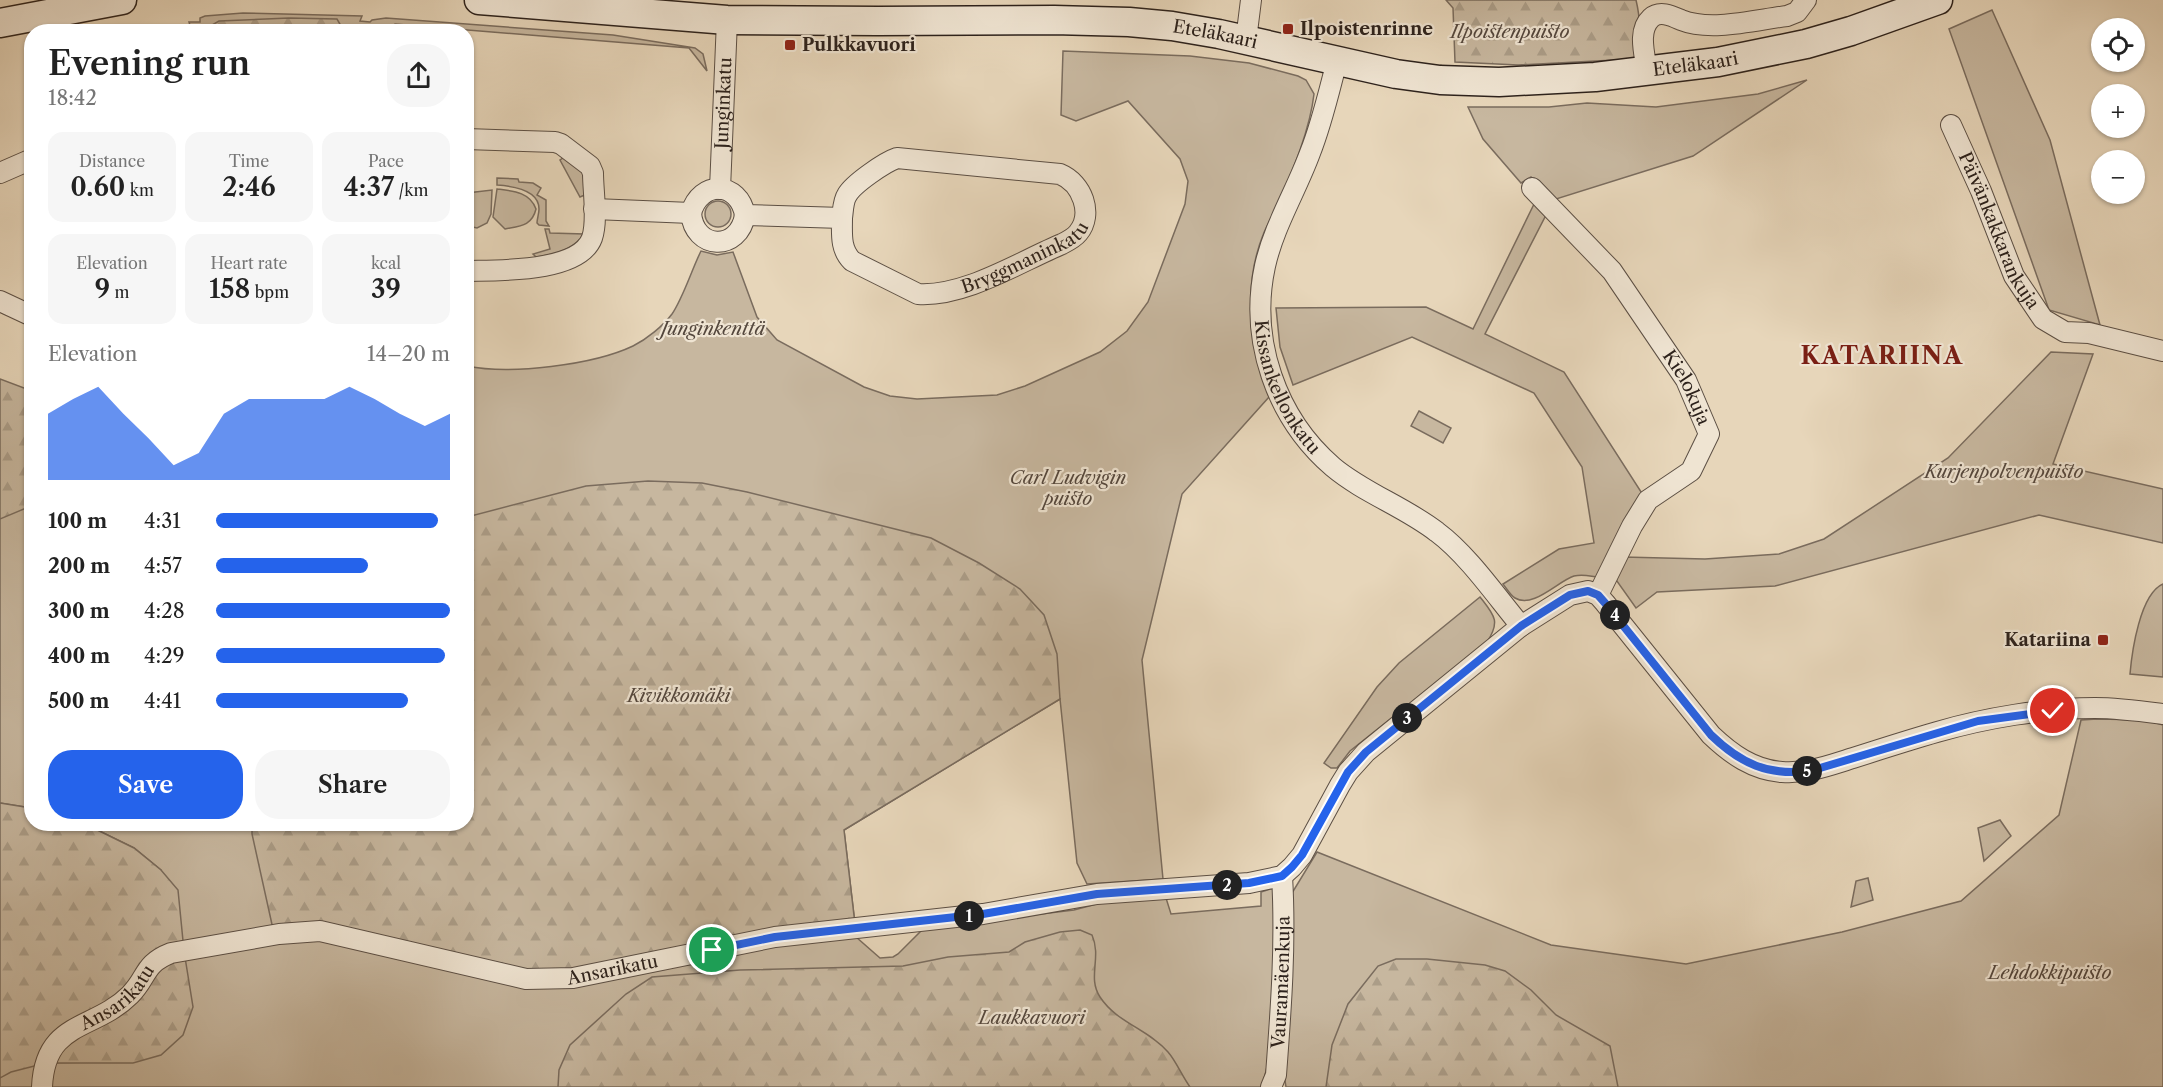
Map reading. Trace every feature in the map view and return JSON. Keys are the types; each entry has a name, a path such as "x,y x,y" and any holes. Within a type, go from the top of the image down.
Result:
{"main road":[{"path":"0,23 122,0"},
{"name":"Eteläkaari","path":"478,0 727,20 1054,20 1172,26 1246,40 1396,74 1440,80 1499,82 1552,81 1718,62 1806,44 1851,32 1938,0"}],"street":[{"path":"1246,40 1251,0"},
{"path":"1647,71 1644,29 1654,15 1664,14 1697,25 1711,26 1797,12 1806,0"},
{"name":"Junginkatu","path":"720,189 727,20"},
{"name":"Kissankellonkatu","path":"1337,61 1311,151 1279,224 1265,266 1260,304 1261,327 1264,349 1275,387 1293,422 1333,467 1366,489 1406,511 1451,543 1521,626"},
{"name":"Päivänkakkarankuja","path":"1951,124 2014,276 2043,319 2064,332 2089,333 2163,351"},
{"path":"474,139 561,144 590,166 593,173 594,209 591,239 586,248 575,257 546,266 474,270"},
{"name":"Bryggmaninkatu","path":"897,158 1060,174 1066,176 1079,190 1085,211 1082,227 1076,235 1062,244 961,289 930,295 918,294 852,261 846,255 842,243 842,218 845,197 850,190 889,161 897,158"},
{"path":"0,172 24,162"},
{"name":"Kielokuja","path":"1532,188 1612,272 1686,380 1709,434 1691,471 1648,500 1632,526 1598,595"},
{"path":"720,189 728,190 740,200 745,215 740,231 734,237 717,242 709,240 695,230 691,213 693,205 704,193 720,189"},
{"path":"594,209 691,213"},
{"path":"745,215 842,218"},
{"path":"0,301 24,312"},
{"path":"1282,876 1302,855 1340,785 1357,761 1383,737 1521,626 1570,595 1588,591 1598,595 1711,735 1740,759 1768,770 1810,771 1936,732 2003,717 2093,708 2163,714"},
{"name":"Ansarikatu","path":"42,1087 46,1063 53,1047 63,1036 129,996 148,966 158,958 171,953 279,934 320,931 526,979 549,980 606,972 775,937 983,914 1097,894 1249,883 1282,876"},
{"name":"Vauramäenkuja","path":"1271,1087 1276,1075 1283,978 1285,919 1282,876"}],"green space":[{"name":"Ilpoistenpuisto","path":"1446,0 1636,0 1640,30 1634,59 1518,65 1455,62 1453,8"},
{"path":"1992,10 2050,140 2100,325 2049,310 1949,29"},
{"path":"243,13 362,16 360,21 370,22 386,18 466,24 190,24 189,22 200,22 200,18"},
{"path":"289,18 337,19 340,24 214,24 219,21"},
{"path":"474,25 613,35 695,48 703,54 707,71 689,48 474,30"},
{"path":"1063,51 1190,56 1249,63 1298,76 1306,80 1314,94 1309,121 1300,149 1290,177 1263,235 1252,276 1251,316 1258,356 1269,397 1182,494 1142,660 1163,879 1087,884 1077,863 1060,699 844,830 855,924 336,935 276,940 770,942 856,937 880,958 893,957 898,954 924,928 1074,910 1104,902 1166,898 1171,914 1261,906 1261,892 1277,887 1269,1059 1262,1087 0,1087 0,825 46,1063 93,1062 161,870 134,848 99,831 474,831 474,367 528,369 574,363 616,353 633,346 654,332 672,314 701,251 717,255 733,252 757,317 777,340 864,387 890,396 917,399 997,395 1025,386 1100,352 1127,331 1148,302 1185,204 1188,181 1180,159 1128,101 1076,121 1061,115"},
{"path":"1807,80 1693,156 1553,200 1531,177 1521,183 1483,139 1468,107 1549,107 1587,103 1656,107 1758,94"},
{"path":"566,156 582,170 587,194 580,197 560,160"},
{"path":"497,178 518,179 519,182 533,183 541,188 537,195 546,200 546,221 549,226 537,223 539,209 535,197 524,190 497,185"},
{"path":"497,189 520,193 530,199 536,209 532,219 525,224 505,229 493,217"},
{"path":"492,190 491,214 487,223 477,228 474,227 474,192"},
{"path":"1536,200 1547,213 1485,334 1564,372 1645,498 1598,577 1574,576 1537,597 1522,600 1513,597 1503,584 1559,549 1594,543 1582,467 1534,393 1412,337 1293,385 1280,347 1276,308 1426,307 1473,329"},
{"path":"718,201 727,205 731,214 727,223 718,227 709,223 705,214 709,205"},
{"path":"545,229 549,229 550,233 584,234 580,240 563,251 536,257 533,254 550,249"},
{"name":"Kurjenpolvenpuisto","path":"2051,352 2093,354 2053,464 2163,489 2163,543 2039,515 1775,586 1657,592 1636,608 1614,577 1623,557 1705,559 1779,554 1824,539 1948,458"},
{"path":"0,379 24,388 24,509 0,519"},
{"path":"1419,411 1451,428 1443,443 1411,426"},
{"path":"0,445 24,445 24,807 0,803"},
{"name":"Kivikkomäki","path":"648,481 702,483 931,538 979,563 1020,589 1044,615 1057,654 1060,699 844,830 855,924 550,973 273,929 252,831 474,831 474,515 586,486"},
{"path":"2163,584 2163,677 2130,674 2135,638 2143,611 2148,599"},
{"path":"1480,597 1492,614 1495,623 1487,642 1350,751 1337,768 1331,768 1324,763 1377,687 1399,663"},
{"name":"Lehdokkipuisto","path":"2081,720 2146,720 2163,725 2163,1087 1286,1087 1282,1061 1292,893 1317,852 1551,945 1686,964 1842,932 1961,901 2059,815"},
{"path":"0,803 24,807 24,831 99,831 134,848 161,870 178,890 184,951 193,1007 183,1035 161,1055 133,1063 46,1063 11,1072 0,1078"},
{"path":"2000,820 2011,836 1984,861 1978,828"},
{"path":"1868,878 1873,900 1851,907 1856,881"},
{"name":"Laukkavuori","path":"1080,930 1092,935 1095,943 1094,975 1096,990 1100,997 1115,1013 1151,1037 1168,1052 1190,1087 558,1087 559,1070 570,1045 626,994 652,977 740,970 903,966 948,957 1009,952 1025,942 1060,932"},
{"path":"1396,959 1427,959 1485,965 1505,971 1531,990 1556,1015 1610,1046 1618,1087 1326,1087 1332,1045 1348,1004 1378,966"}],"place":[{"name":"Ilpoistenrinne","path":"1288,29"},
{"name":"Pulkkavuori","path":"790,45"},
{"name":"Katariina","path":"2103,640"}],"district":[{"name":"KATARIINA","path":"1882,356"}],"route":[{"path":"712,950 775,937 983,914 1097,894 1249,883 1282,876 1302,855 1348,772 1366,752 1521,626 1570,595 1580,592 1588,591 1598,595 1711,735 1740,759 1768,770 1810,771 1978,721 2053,711"}],"park label":[{"name":"Junginkenttä","path":"713,329"},
{"name":"Carl Ludvigin puisto","path":"1068,488"}]}
